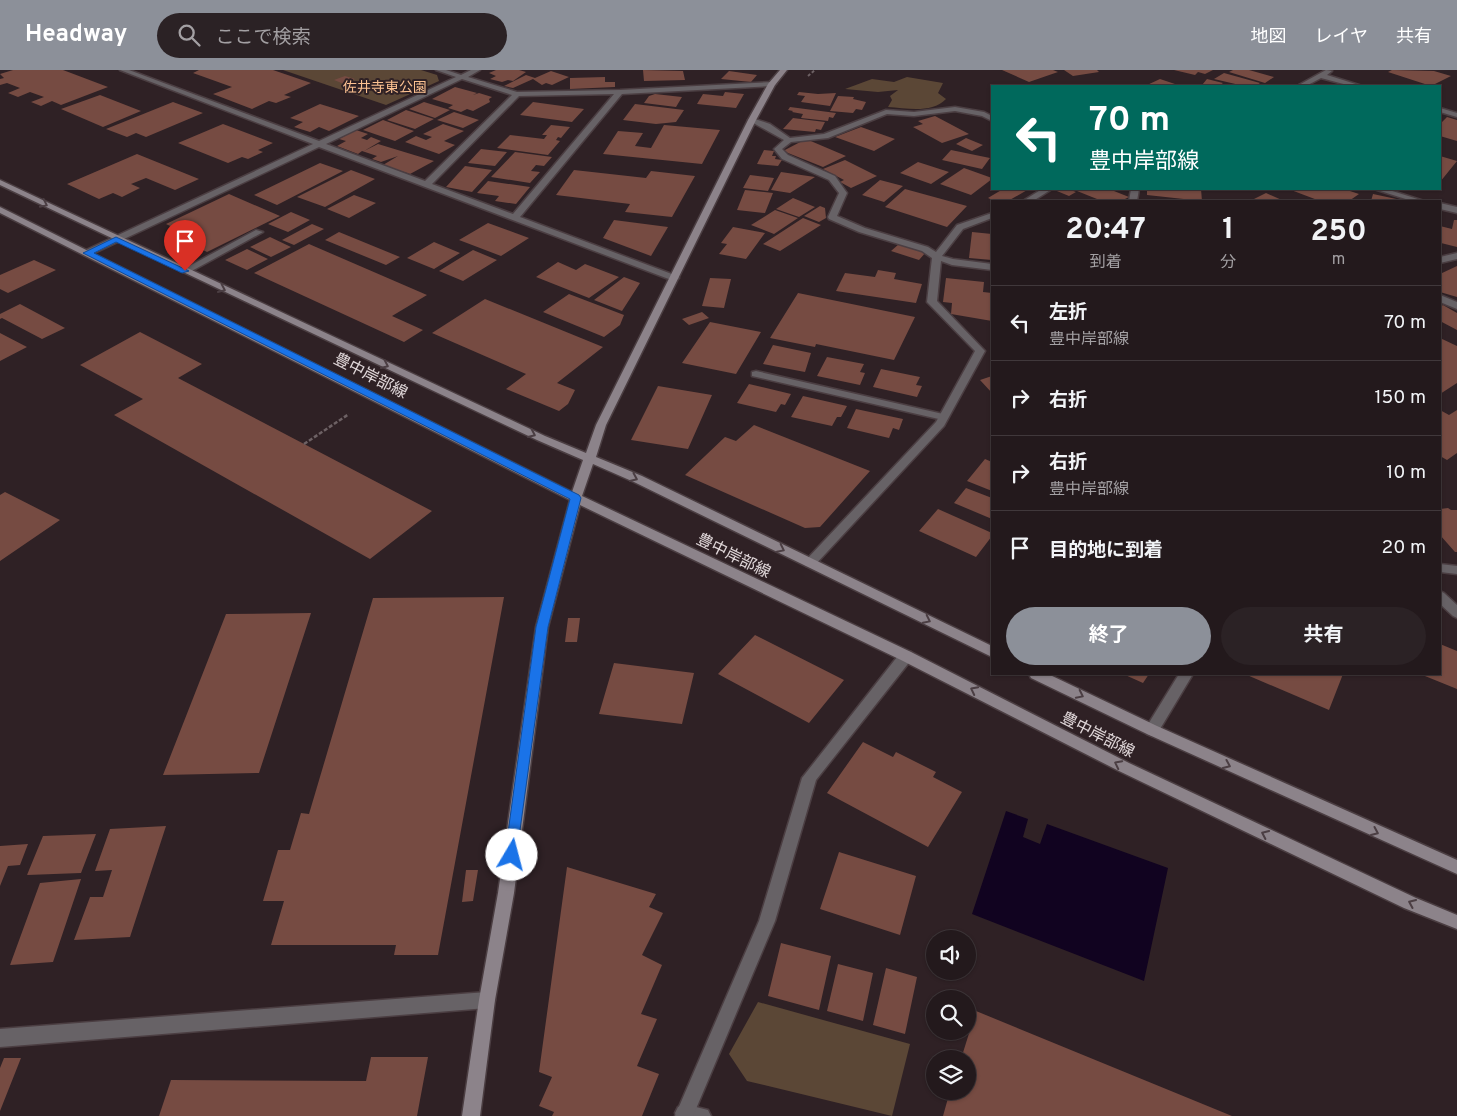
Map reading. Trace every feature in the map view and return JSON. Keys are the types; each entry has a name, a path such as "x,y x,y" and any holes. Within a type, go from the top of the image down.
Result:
{"street":[{"path":"123,70 674,278"},
{"path":"440,70 517,94 620,92 772,84"},
{"path":"87,253 477,70"},
{"path":"471,1116 487,1000 506,893 542,627 576,498 600,425 752,120 772,84 784,70"},
{"path":"1302,85 1332,70"},
{"path":"1322,76 1354,85"},
{"path":"515,218 620,92"},
{"path":"427,184 517,94"},
{"path":"991,118 984,114 955,109 914,114 886,112 825,136 789,140 778,149 785,157 832,178 843,193 832,217 862,230 926,249 937,257 952,262 991,267"},
{"path":"1441,110 1457,115"},
{"path":"752,120 767,126 789,140"},
{"name":"豊中岸部線","path":"0,182 116,239 541,438 638,479 991,652"},
{"path":"1029,200 1046,190"},
{"path":"1382,190 1416,200"},
{"path":"1441,206 1457,210"},
{"name":"豊中岸部線","path":"0,210 576,498 906,656 1124,767 1410,903 1457,922"},
{"path":"991,215 960,227 937,257 932,302 980,351 991,356"},
{"path":"185,271 259,232"},
{"path":"1441,260 1457,256"},
{"path":"1441,298 1457,306"},
{"path":"810,563 943,417 980,351"},
{"path":"756,374 943,417"},
{"path":"1441,568 1457,570"},
{"path":"1441,597 1457,613"},
{"path":"690,1115 767,921 809,778 906,656"},
{"name":"豊中岸部線","path":"1038,675 1152,730 1457,867"},
{"path":"1152,730 1185,675"},
{"path":"0,1038 487,1000"}],"path":[{"path":"304,444 352,412"}],"green space":[{"name":"佐井寺東公園","path":"283,70 421,70 437,75 439,81 386,105"},
{"path":"907,77 943,83 938,93 946,99 940,104 926,108 888,107 892,100 890,96 898,90 878,92 845,89 872,79 894,82"},
{"path":"758,1002 910,1044 892,1116 747,1081 729,1054"}],"shaded area":[{"path":"1006,811 1028,819 1023,837 1040,844 1047,824 1168,868 1144,981 972,914"}],"building":[{"path":"13,70 63,70 108,87 61,105 52,101 41,106 31,102 44,97 30,92 18,97 8,93 20,88 7,83 0,85 0,79 4,78 0,74"},
{"path":"199,70 273,70 311,83 284,95 291,97 276,103 269,101 252,109 213,94 232,87 193,73"},
{"path":"496,70 519,70 526,72 513,81 502,82 490,79 496,76 489,73"},
{"path":"643,70 683,71 685,80 644,81"},
{"path":"1002,70 1053,70 1058,72 1029,82"},
{"path":"1064,70 1097,70 1099,72 1073,76"},
{"path":"1174,70 1213,70 1205,74 1198,72 1195,75"},
{"path":"1233,70 1249,70 1274,77 1265,83 1229,72"},
{"path":"1392,70 1434,71 1451,76 1433,85 1428,85 1388,72"},
{"path":"551,71 569,77 552,85 546,83 542,85 533,79 513,88 504,86 526,75 535,78"},
{"path":"729,71 757,75 751,82 721,79"},
{"path":"1224,73 1260,83 1257,85 1240,85 1214,79"},
{"path":"345,76 355,79 344,84 334,80"},
{"path":"605,77 605,82 615,82 615,87 570,89 570,78"},
{"path":"1160,79 1178,85 1147,85"},
{"path":"1207,79 1223,83 1220,85 1202,85"},
{"path":"455,87 477,93 473,95 479,93 492,97 489,99 490,102 473,111 467,109 461,112 448,108 453,105 432,99"},
{"path":"725,92 744,94 736,108 697,104 703,94 723,96"},
{"path":"799,92 836,93 830,106 801,102 805,96 797,95"},
{"path":"655,94 682,97 676,107 644,103 649,96"},
{"path":"100,95 141,111 103,127 61,109"},
{"path":"838,96 854,97 853,99 866,102 862,110 856,109 853,113 830,111"},
{"path":"173,102 203,113 146,137 136,133 127,137 106,129"},
{"path":"424,102 450,110 435,118 409,109"},
{"path":"533,102 584,109 572,122 520,115"},
{"path":"320,104 359,116 329,131 319,127 310,132 294,127 303,122 290,118"},
{"path":"635,104 684,110 676,122 656,124 623,120"},
{"path":"790,107 836,113 833,118 829,117 828,121 801,118 803,114 788,110"},
{"path":"406,110 434,119 415,129 387,120"},
{"path":"454,112 479,120 463,128 437,120"},
{"path":"935,116 969,134 942,143 913,127 923,124 918,121"},
{"path":"1447,117 1457,120 1457,141 1441,136 1441,123"},
{"path":"793,118 825,122 821,130 816,129 815,132 783,129"},
{"path":"383,120 414,131 395,141 363,130"},
{"path":"223,124 273,143 258,150 263,152 248,159 242,157 228,163 178,143"},
{"path":"443,124 464,131 444,141 455,145 439,154 405,142 416,136 426,140 432,137 423,134"},
{"path":"551,125 570,127 561,138 558,137 556,140 560,141 548,155 497,148 510,135 544,139 547,135 542,135"},
{"path":"664,125 720,130 702,164 603,154 618,131 643,133 635,146 651,148"},
{"path":"861,127 895,139 874,151 835,137"},
{"path":"356,130 368,134 361,138 367,140 371,137 381,141 364,151 378,144 434,161 410,174 383,165 398,156 381,162 372,159 377,156 362,151 358,154 337,146 346,141 339,139"},
{"path":"966,138 983,145 972,151 956,144"},
{"path":"806,139 846,156 823,167 783,151"},
{"path":"481,149 507,152 495,166 468,163"},
{"path":"764,150 774,151 772,156 776,156 775,159 782,160 778,166 757,164"},
{"path":"951,150 990,158 982,169 942,160"},
{"path":"515,152 552,157 544,166 536,165 531,171 540,172 530,183 491,177"},
{"path":"137,154 199,179 175,190 146,178 131,184 140,188 122,197 113,193 99,199 67,184"},
{"path":"1441,156 1457,161 1441,181"},
{"path":"845,160 877,176 851,188 840,182 844,180 823,169"},
{"path":"918,162 949,172 931,184 900,173"},
{"path":"320,163 343,171 277,205 254,195"},
{"path":"465,166 492,170 472,192 446,187"},
{"path":"964,168 991,178 991,180 971,195 940,184"},
{"path":"351,170 375,179 325,207 297,197"},
{"path":"574,170 646,178 651,171 695,176 672,217 625,212 630,204 556,195"},
{"path":"781,172 815,177 790,193 771,190"},
{"path":"750,175 774,178 768,191 743,188"},
{"path":"880,180 903,186 884,202 862,195"},
{"path":"488,181 530,187 516,204 495,201 499,196 477,193"},
{"path":"905,189 967,206 947,227 885,207"},
{"path":"745,190 773,193 765,213 737,210"},
{"path":"1001,190 1027,190 1010,200 993,200 988,198"},
{"path":"1054,190 1076,192 1069,196"},
{"path":"1074,190 1112,190 1129,197 1123,200 1100,200"},
{"path":"1147,190 1201,190 1202,200 1193,200 1147,195"},
{"path":"1291,190 1347,190 1359,194 1350,200 1317,200"},
{"path":"1266,193 1282,200 1252,200"},
{"path":"229,194 280,216 207,252 193,245 201,241 166,224"},
{"path":"1373,194 1401,200 1371,200"},
{"path":"354,195 376,203 349,218 327,209"},
{"path":"793,198 815,207 799,217 776,209"},
{"path":"820,206 825,208 826,218 819,222 804,216"},
{"path":"775,210 798,218 774,234 751,225"},
{"path":"291,212 310,220 288,232 268,224"},
{"path":"803,218 821,225 780,251 763,244"},
{"path":"614,220 668,227 651,256 603,238"},
{"path":"1454,220 1457,220 1457,247 1441,243 1441,226 1452,229"},
{"path":"488,223 529,238 501,256 459,240"},
{"path":"312,224 324,229 294,245 282,240"},
{"path":"733,227 765,233 746,259 719,254 727,244 721,243"},
{"path":"339,232 400,257 386,265 325,240"},
{"path":"972,232 991,234 991,260 969,258"},
{"path":"270,237 291,247 271,257 250,247"},
{"path":"434,242 460,253 434,269 407,258"},
{"path":"309,244 427,295 392,316 423,330 404,342 254,273"},
{"path":"899,244 926,252 919,260 891,251"},
{"path":"247,249 268,259 247,270 225,260"},
{"path":"473,250 497,260 463,281 439,271"},
{"path":"34,260 56,270 8,293 0,289 0,275"},
{"path":"558,262 576,270 585,264 619,277 589,298 536,277"},
{"path":"1457,266 1457,297 1441,292 1441,274"},
{"path":"878,270 896,273 894,279 922,284 916,303 836,291 845,273 875,277"},
{"path":"624,277 640,283 622,311 594,300"},
{"path":"710,278 731,279 724,308 702,306"},
{"path":"946,278 984,282 983,292 991,293 991,321 951,314 952,303 943,302"},
{"path":"798,293 915,317 894,360 816,344 815,347 770,338"},
{"path":"569,294 624,315 620,325 604,337 543,312"},
{"path":"485,299 603,347 557,383 575,390 568,404 559,411 506,389 526,374 432,333"},
{"path":"20,304 65,328 42,339 2,318 0,319 0,314"},
{"path":"1443,305 1457,313 1457,330 1441,322 1441,306"},
{"path":"702,312 709,318 689,325 682,319"},
{"path":"710,322 761,332 736,374 682,363"},
{"path":"140,332 202,364 178,378 432,511 370,559 114,415 143,399 80,365"},
{"path":"0,333 27,347 0,361"},
{"path":"1441,338 1457,346 1457,383 1441,393"},
{"path":"773,345 811,353 805,372 763,364"},
{"path":"827,357 864,364 860,372 865,373 860,385 817,376"},
{"path":"881,369 920,377 916,385 922,386 917,397 873,387"},
{"path":"991,376 991,392 980,380"},
{"path":"749,384 791,394 785,405 781,404 776,412 737,403"},
{"path":"658,386 712,395 688,449 631,440"},
{"path":"803,396 847,406 841,417 837,417 832,426 791,417"},
{"path":"856,409 903,419 899,430 893,428 889,438 847,428"},
{"path":"1457,410 1457,453 1447,460 1441,457 1441,411 1449,415"},
{"path":"754,425 870,471 820,527 805,528 685,475 725,437 736,441"},
{"path":"985,459 991,462 991,491 967,481"},
{"path":"966,488 991,498 991,519 954,503"},
{"path":"5,492 60,520 0,561 0,495"},
{"path":"938,509 991,533 991,537 976,557 919,531"},
{"path":"1441,509 1457,510 1457,552 1441,536"},
{"path":"504,597 438,955 394,955 396,945 271,945 284,901 263,901 278,850 290,850 301,813 309,814 373,598"},
{"path":"311,613 259,773 163,775 226,614"},
{"path":"568,618 580,618 577,642 565,642"},
{"path":"755,635 844,680 809,723 718,674"},
{"path":"1441,644 1457,651 1457,689 1422,675 1441,675"},
{"path":"614,663 694,673 682,724 599,714"},
{"path":"1125,675 1148,675 1143,683"},
{"path":"1247,675 1343,675 1329,710"},
{"path":"863,742 893,757 896,752 936,772 933,777 962,792 928,847 827,793"},
{"path":"166,826 130,937 74,940 90,897 103,897 112,870 95,871 110,829"},
{"path":"96,834 81,873 27,875 43,836"},
{"path":"28,844 20,865 8,866 0,886 0,846"},
{"path":"839,852 916,876 900,935 820,909"},
{"path":"567,867 656,894 649,907 663,913 642,955 662,965 641,1014 657,1019 637,1066 659,1074 642,1116 552,1116 554,1112 539,1106 552,1077 539,1072"},
{"path":"466,870 478,870 473,901 462,902"},
{"path":"81,879 53,962 10,965 40,883"},
{"path":"781,943 831,956 819,1010 768,996"},
{"path":"838,964 873,973 863,1021 827,1011"},
{"path":"886,968 917,977 905,1034 873,1025"},
{"path":"976,1011 1232,1116 943,1116 947,1100 976,1100 976,1050 964,1050 967,1040 976,1040"},
{"path":"371,1057 428,1057 417,1116 159,1116 171,1080 366,1081"},
{"path":"4,1058 21,1058 0,1111 0,1068"}],"route":[{"path":"185,271 116,239 87,253 576,498 542,627 512,855"}]}
